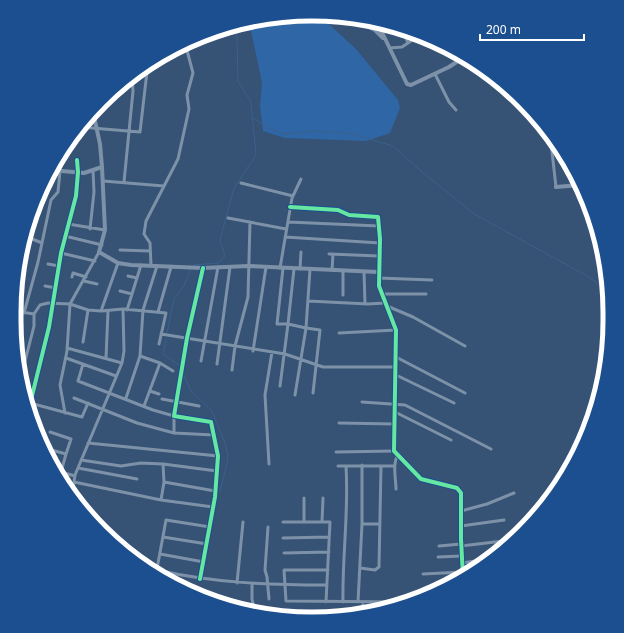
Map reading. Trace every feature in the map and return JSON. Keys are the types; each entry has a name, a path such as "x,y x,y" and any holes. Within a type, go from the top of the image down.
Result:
{"street":[{"path":"369,27 384,39"},
{"path":"380,29 407,84 411,85 435,74 457,61"},
{"path":"405,36 408,43"},
{"path":"388,48 402,47 414,39"},
{"path":"151,265 150,243 144,234 146,221 178,159 189,108 187,94 193,73 187,49"},
{"path":"435,74 449,102 456,110"},
{"path":"87,127 140,132 146,75"},
{"path":"124,182 133,91 132,83"},
{"path":"65,413 60,386 66,358 70,304 95,261 102,245 105,230 102,167 94,119"},
{"path":"551,146 556,187 574,185"},
{"path":"31,397 53,304 64,236 76,196 78,172 77,160"},
{"path":"34,314 24,312 42,243 51,200 58,192 60,171 78,172 102,167"},
{"path":"90,229 94,192 93,170"},
{"path":"301,178 292,196 286,229 281,268 277,324 288,324 320,330 318,364 313,393"},
{"path":"103,181 164,186"},
{"path":"242,183 292,196"},
{"path":"290,207 338,210 349,215 378,218 380,241 378,278 382,294 396,330 394,451"},
{"path":"228,218 286,229"},
{"path":"232,370 235,346 248,297 250,222"},
{"path":"288,222 379,226"},
{"path":"68,224 90,229 105,230"},
{"path":"64,236 102,245"},
{"path":"285,237 380,241"},
{"path":"31,238 42,243"},
{"path":"120,250 150,251"},
{"path":"99,252 118,263 141,265 203,268 248,266 378,272"},
{"path":"300,269 302,252"},
{"path":"61,253 95,261"},
{"path":"332,270 331,254 379,256"},
{"path":"101,311 118,263"},
{"path":"48,264 59,266"},
{"path":"73,487 75,476 81,460 122,363 124,351 125,310 132,294 141,265"},
{"path":"126,398 140,356 143,310 157,266"},
{"path":"158,312 171,267"},
{"path":"201,361 218,267"},
{"path":"217,364 230,267"},
{"path":"252,351 266,267"},
{"path":"174,433 174,416 187,338 203,268"},
{"path":"280,386 294,269"},
{"path":"295,395 306,328 310,269"},
{"path":"343,271 343,295"},
{"path":"364,272 365,304"},
{"path":"72,277 73,273 97,284"},
{"path":"128,276 137,278"},
{"path":"378,278 432,280"},
{"path":"45,286 56,288"},
{"path":"120,291 132,294"},
{"path":"382,294 426,294"},
{"path":"308,301 386,305 413,317 466,346"},
{"path":"24,365 34,326 34,314 40,305 70,304 88,310 108,312 143,310 166,313 159,344"},
{"path":"83,342 88,310"},
{"path":"106,358 108,312"},
{"path":"339,333 396,330"},
{"path":"161,334 235,346 252,351 284,354 301,358 323,367 358,365 396,367"},
{"path":"67,348 122,363"},
{"path":"269,464 265,396 272,352"},
{"path":"140,356 160,362 173,371"},
{"path":"396,356 465,393"},
{"path":"66,358 116,376"},
{"path":"144,406 160,362"},
{"path":"83,364 78,381 174,416 211,422 218,456 217,471 210,527 200,579"},
{"path":"396,375 454,403"},
{"path":"150,391 159,394"},
{"path":"74,398 138,423 174,433 214,435"},
{"path":"162,400 199,406"},
{"path":"362,402 405,405 491,449"},
{"path":"33,404 82,417 88,403"},
{"path":"395,412 451,440"},
{"path":"339,423 395,424"},
{"path":"50,432 71,439 62,469"},
{"path":"88,443 218,456"},
{"path":"51,450 66,454"},
{"path":"336,452 394,451 421,479 457,488 461,493 463,570"},
{"path":"396,489 395,459 398,455"},
{"path":"81,460 120,466 141,463 163,464 217,471"},
{"path":"161,500 164,482 163,464"},
{"path":"358,602 362,524 362,465"},
{"path":"338,466 395,466"},
{"path":"343,602 343,572 348,494 346,466"},
{"path":"360,568 378,569 381,466"},
{"path":"78,468 137,479"},
{"path":"64,473 75,476"},
{"path":"74,482 161,500 213,507"},
{"path":"164,482 215,491"},
{"path":"461,511 487,504 514,493"},
{"path":"304,498 304,522"},
{"path":"322,522 323,498"},
{"path":"157,567 166,520 210,527"},
{"path":"461,526 504,520"},
{"path":"238,583 243,522"},
{"path":"283,522 330,522 326,602"},
{"path":"362,524 380,524"},
{"path":"268,527 264,570 268,584 269,599"},
{"path":"163,537 207,544"},
{"path":"283,538 329,537"},
{"path":"439,546 503,541"},
{"path":"284,553 329,552"},
{"path":"160,554 204,562"},
{"path":"438,557 462,556"},
{"path":"462,563 477,561"},
{"path":"328,570 284,570 286,601 363,602 379,604"},
{"path":"168,574 200,579 252,584 327,584"},
{"path":"423,574 456,574"},
{"path":"252,584 253,606"},
{"path":"363,602 363,607"}],"shaded area":[{"path":"326,22 356,49 398,100 400,108 390,133 366,141 285,138 263,131 260,106 262,83 250,28 274,23"}],"waterway":[{"path":"193,265 218,263 225,256 220,240 234,188 256,155 251,102 238,81 237,37 235,31"},
{"path":"253,118 269,128 284,134 314,131 349,133 393,146 474,214 589,277 602,286"},
{"path":"167,333 174,299 184,286 190,270"},
{"path":"166,340 163,354 180,366"},
{"path":"183,374 191,391 212,411 225,443 228,456 220,492"}],"cycle path":[{"path":"31,398 49,327 61,253 76,196 78,172 77,160"},
{"path":"290,207 338,210 349,215 378,217 380,239 379,286 396,330 394,451 421,479 457,488 461,493 463,570"},
{"path":"200,579 215,497 218,456 211,422 174,416 187,338 203,268"}]}
